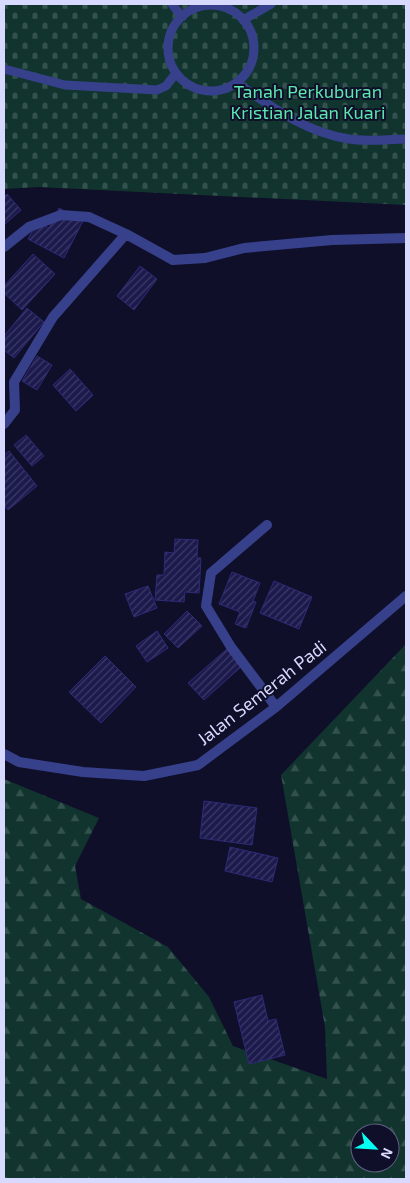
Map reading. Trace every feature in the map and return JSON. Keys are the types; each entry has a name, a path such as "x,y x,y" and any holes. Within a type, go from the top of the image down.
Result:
{"street":[{"path":"4,247 29,227 61,215 89,217 126,234 173,260 205,258 244,248 332,240 406,238"},
{"path":"4,424 15,410 14,382 53,317 126,234"},
{"path":"267,525 212,573 206,606 230,648 276,707"},
{"name":"Jalan Semerah Padi","path":"4,754 19,762 83,772 144,776 198,765 276,707 406,596"}],"lane":[{"path":"172,4 182,17"},
{"path":"243,20 271,4"},
{"path":"206,6 220,6 232,11 243,20 251,32 254,46 252,60 246,72 237,83 221,90 204,91 188,85 176,73 169,59 168,44 172,30 182,17 193,10 206,6"},
{"path":"4,68 65,85 157,90 166,86 176,73"},
{"path":"237,83 286,116 317,132 350,140 406,139"}],"green space":[{"name":"Tanah Perkuburan Kristian Jalan Kuari","path":"4,4 406,4 406,205 39,187 4,189"},
{"path":"406,644 406,1179 4,1179 4,779 99,818 75,866 81,899 168,947 209,997 233,1046 327,1079 325,1027 281,775"}],"building":[{"path":"7,194 21,210 4,225 4,197"},
{"path":"59,208 83,221 64,258 28,239 37,222 49,228"},
{"path":"33,254 55,274 22,310 4,293 4,286"},
{"path":"140,266 157,279 134,310 117,296"},
{"path":"27,308 44,322 14,358 4,350 4,336"},
{"path":"37,356 52,365 37,390 22,381"},
{"path":"70,369 93,395 76,411 53,385"},
{"path":"26,435 44,456 32,466 14,445"},
{"path":"9,451 37,486 8,510 4,505 4,455"},
{"path":"175,539 198,540 197,558 201,558 199,593 185,592 184,602 155,600 157,575 164,575 165,552 174,553"},
{"path":"232,572 260,583 253,601 256,602 246,628 235,624 240,612 219,604"},
{"path":"274,581 312,597 299,629 260,613"},
{"path":"148,586 157,608 134,617 125,594"},
{"path":"187,611 202,626 178,648 164,634"},
{"path":"157,631 168,648 147,662 136,646"},
{"path":"227,649 242,666 204,700 188,683"},
{"path":"105,656 136,687 101,723 69,692"},
{"path":"204,801 257,808 252,845 200,838"},
{"path":"230,847 278,858 272,882 225,871"},
{"path":"262,995 268,1021 276,1019 285,1055 249,1064 234,1002"}]}
